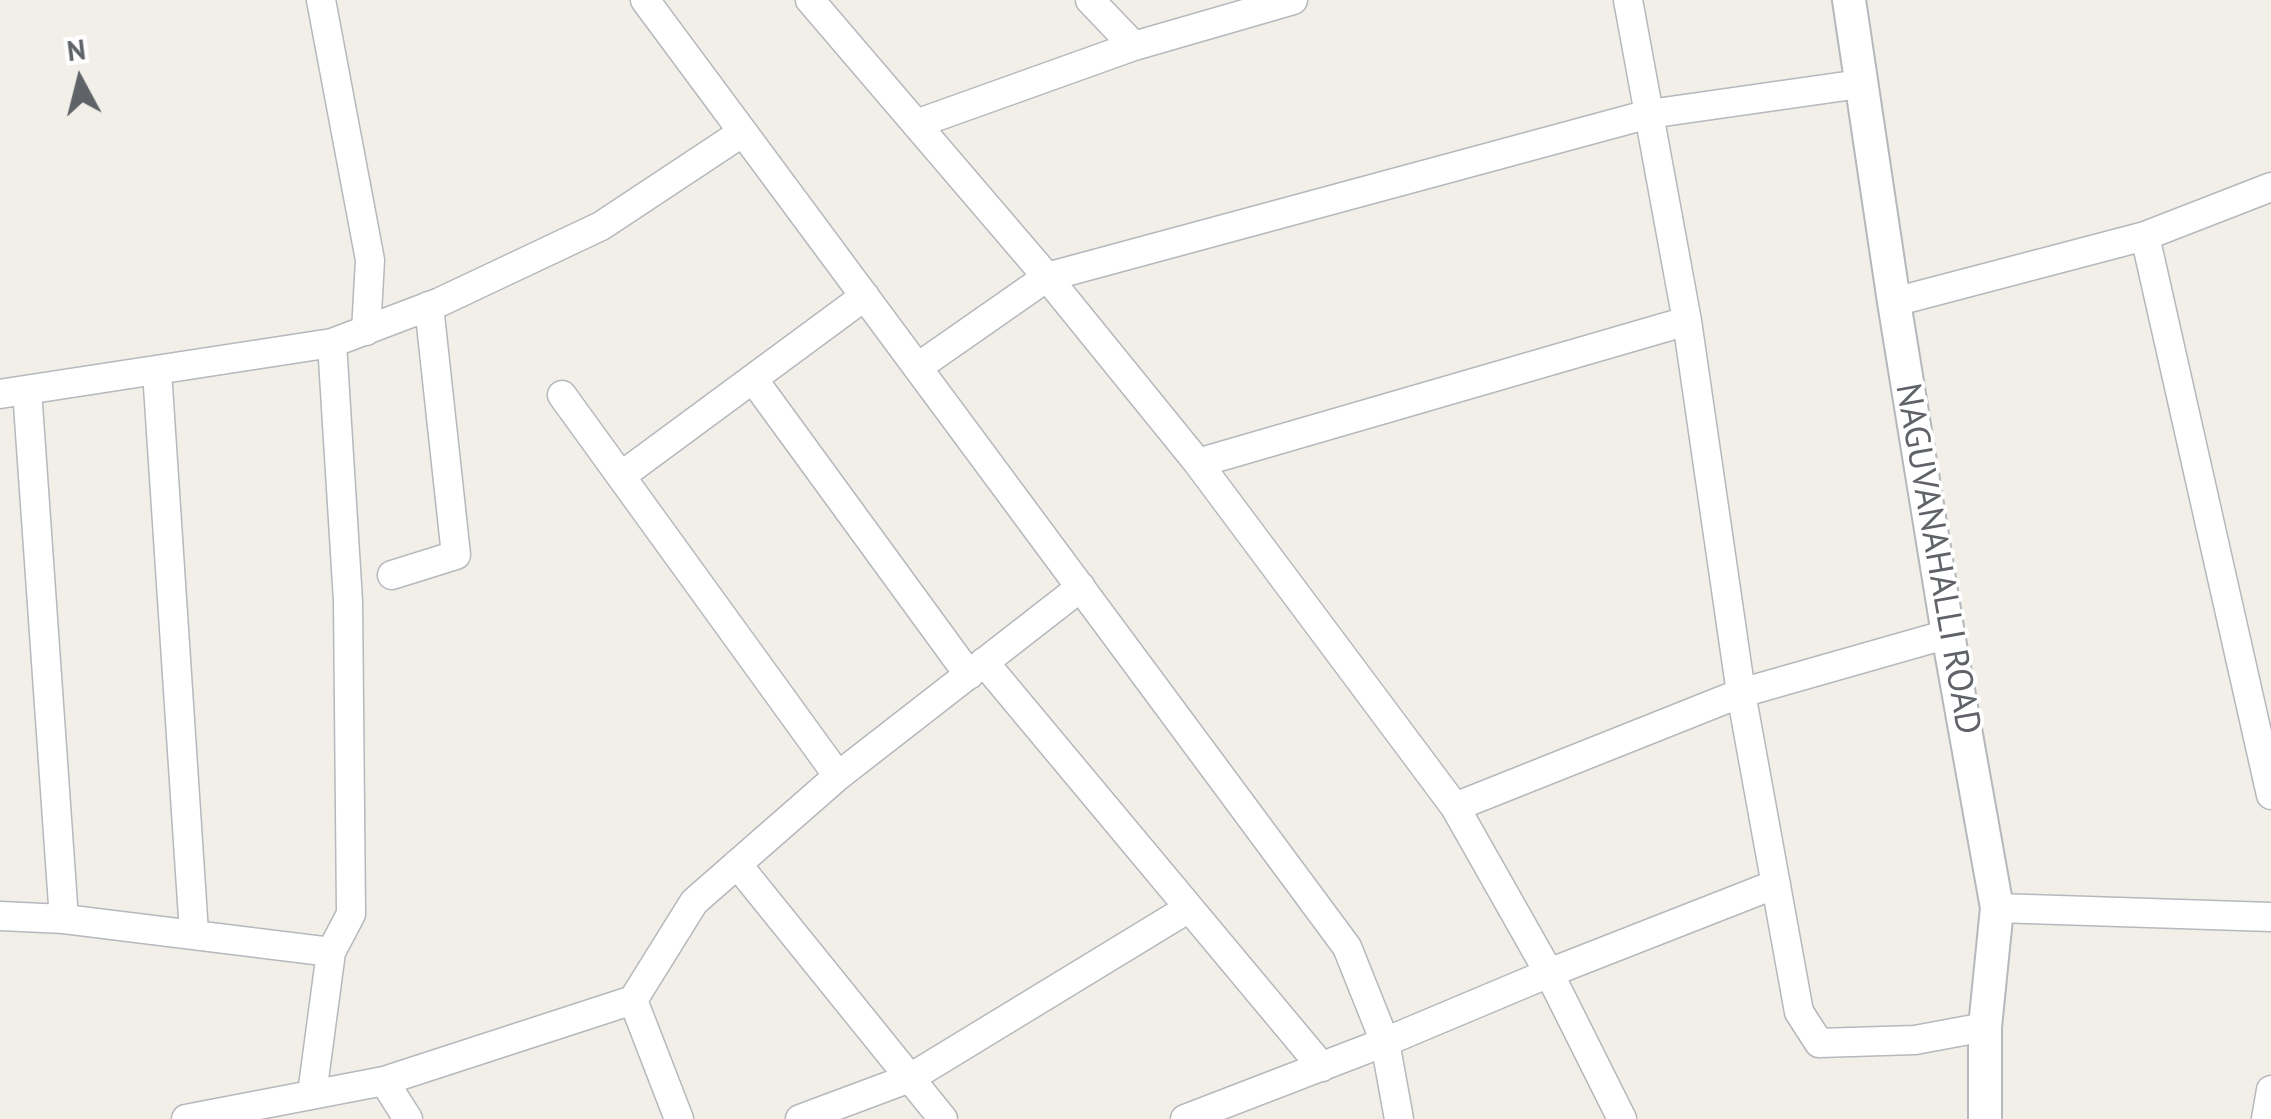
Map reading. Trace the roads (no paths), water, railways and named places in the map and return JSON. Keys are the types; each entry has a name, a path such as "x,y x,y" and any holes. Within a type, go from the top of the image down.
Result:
{"street":[{"path":"321,0 370,260 366,331"},
{"path":"644,0 1347,947 1386,1042 1399,1119"},
{"path":"810,0 1046,276 1198,463 1455,807 1548,973 1622,1119"},
{"path":"1090,0 1134,46"},
{"path":"916,124 1134,46 1292,0"},
{"path":"1628,0 1687,321 1741,692 1798,1012 1820,1043 1916,1040 1985,1028"},
{"name":"NAGUVANAHALLI ROAD","path":"1849,0 1948,634 1997,908 1985,1028 1985,1119"},
{"path":"918,367 1046,276 1649,114 1860,84"},
{"path":"64,919 13,392 332,344 429,306 601,226 743,132"},
{"path":"1894,302 2145,236 2271,187"},
{"path":"2145,236 2271,795"},
{"path":"621,476 865,296"},
{"path":"392,575 456,555 429,306"},
{"path":"1198,463 1687,321"},
{"path":"312,1094 331,952 351,914 348,602 332,344"},
{"path":"157,371 194,933"},
{"path":"753,380 976,668 1189,908 1322,1067"},
{"path":"562,396 838,776"},
{"path":"186,1119 384,1081 634,1000 694,902 838,776 1081,587"},
{"path":"1455,807 1741,692 1948,634"},
{"path":"738,864 943,1119"},
{"path":"1185,1119 1240,1109 1322,1067 1776,884"},
{"path":"800,1119 910,1078 1189,908"},
{"path":"1997,908 2271,917"},
{"path":"0,916 194,933 331,952"},
{"path":"634,1000 679,1119"},
{"path":"384,1081 408,1119"},
{"path":"2266,1119 2271,1090"}]}
